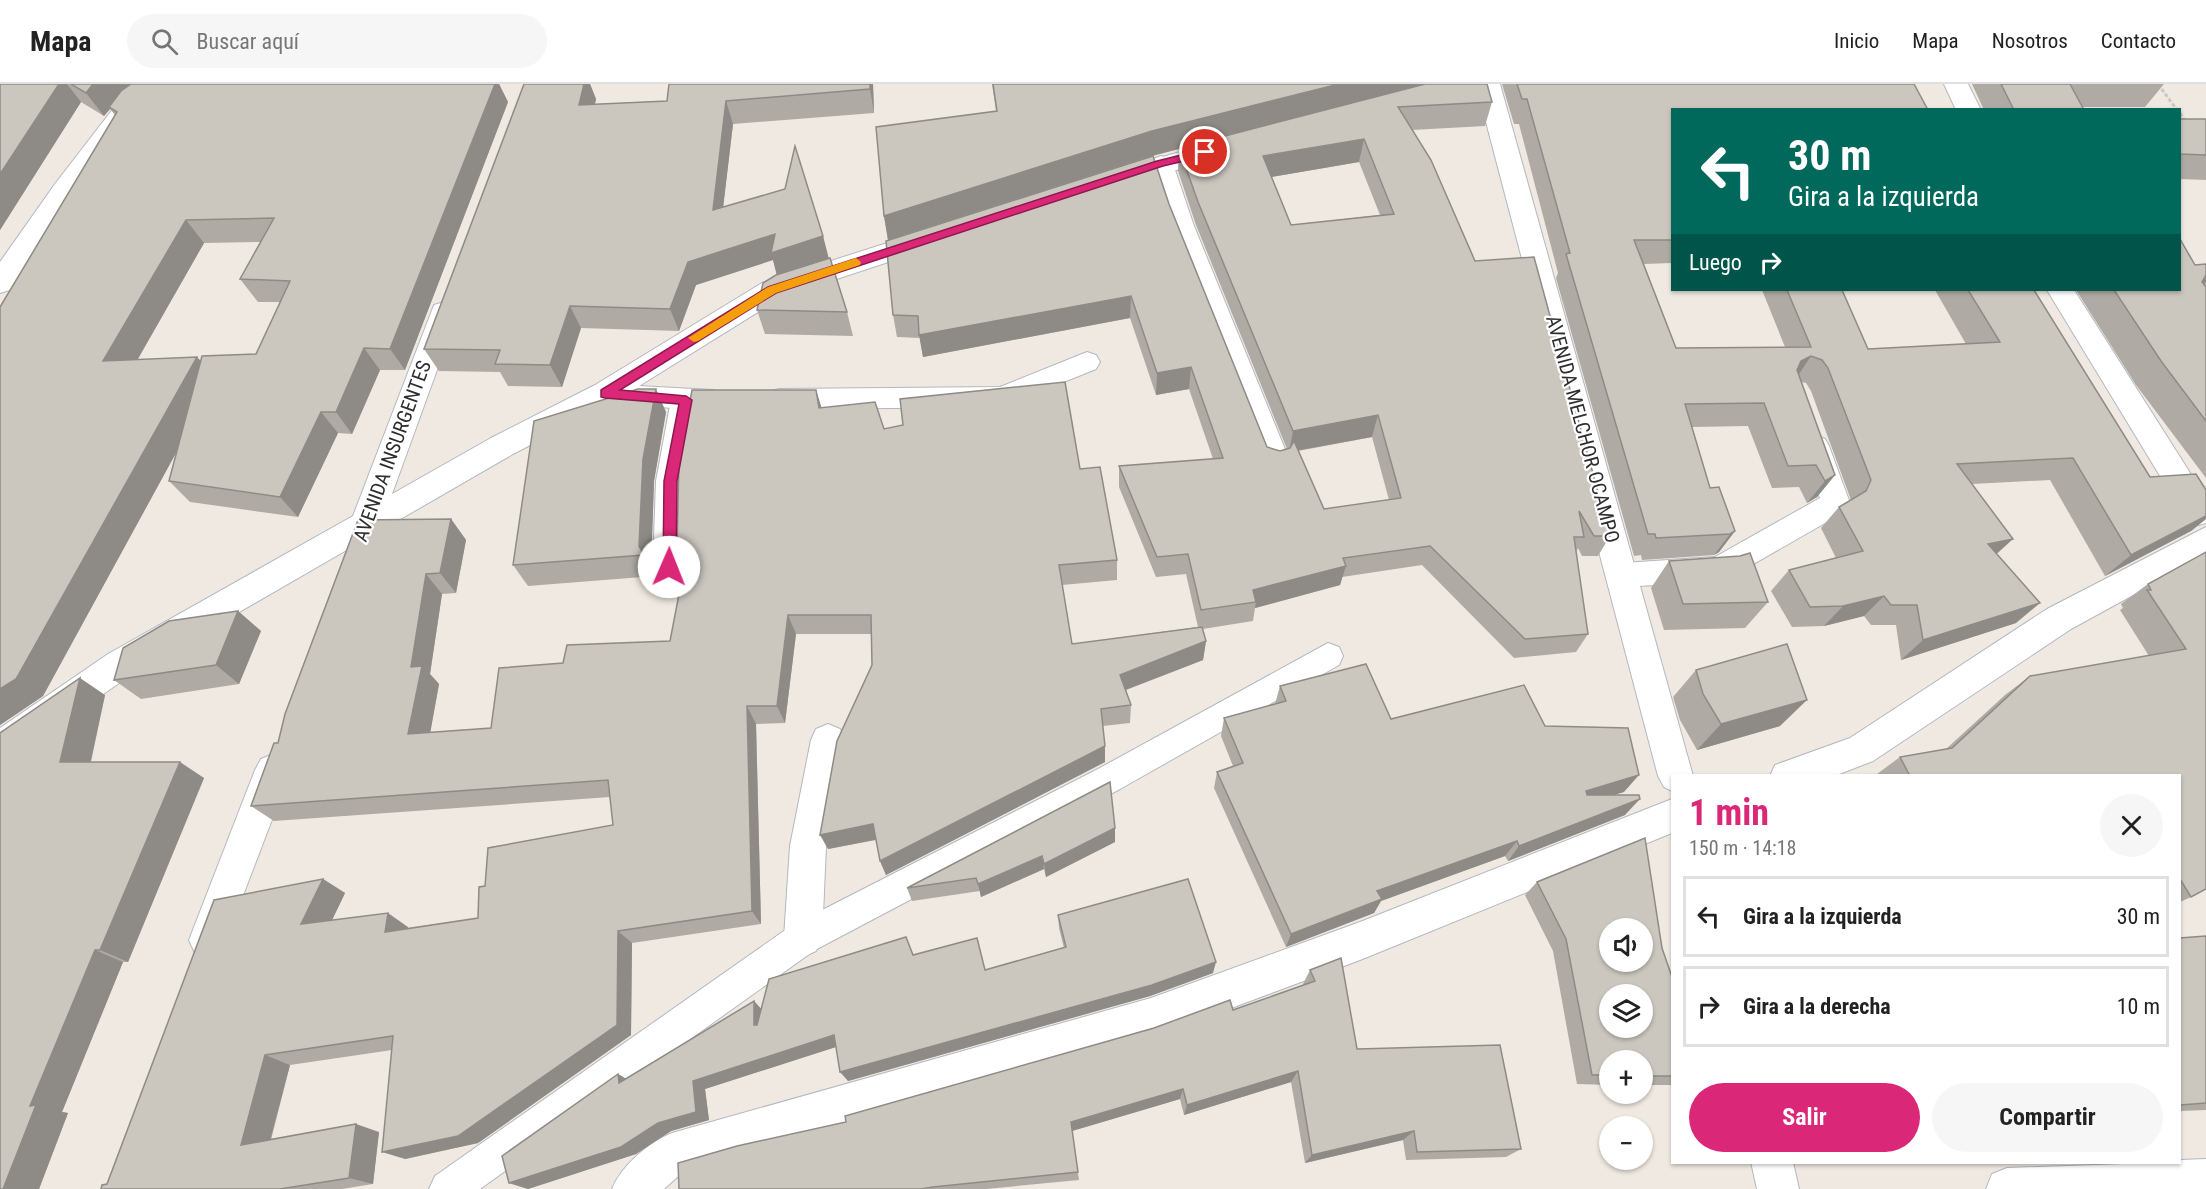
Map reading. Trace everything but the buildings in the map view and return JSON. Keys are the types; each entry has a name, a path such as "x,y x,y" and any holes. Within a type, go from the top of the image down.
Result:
{"street":[{"path":"0,283 64,190 128,107 152,91 177,84"},
{"path":"1956,84 1968,108"},
{"name":"AVENIDA MELCHOR OCAMPO","path":"1473,85 1623,575 1675,774"},
{"path":"1094,185 1161,164 1253,140"},
{"path":"0,747 120,663 502,446 605,393 772,290 949,232"},
{"name":"AVENIDA INSURGENTES","path":"348,571 455,283"},
{"path":"2061,291 2206,525"},
{"path":"669,567 671,481 686,400"},
{"path":"1793,774 1861,750 2059,619 2206,540"},
{"path":"803,938 808,846 828,740"},
{"path":"198,968 281,747"},
{"path":"633,1189 672,1154 1150,1018 1360,941 1671,816"},
{"path":"1773,1164 1779,1189"},
{"path":"2007,1189 2206,1180"}],"lane":[{"path":"1161,164 1182,226 1275,459"},
{"path":"605,393 686,400 1002,397 1087,362"},
{"path":"1623,575 1719,569 1836,503 1808,425"},
{"path":"448,1189 803,938 1109,779 1328,656"}],"path":[{"path":"2158,84 2176,108"},
{"path":"2181,115 2186,123"}],"slow traffic":[{"path":"694,338 772,290 856,262"}],"route":[{"path":"669,567 671,481 686,400 605,393 772,290 1161,164 1205,152"}]}
